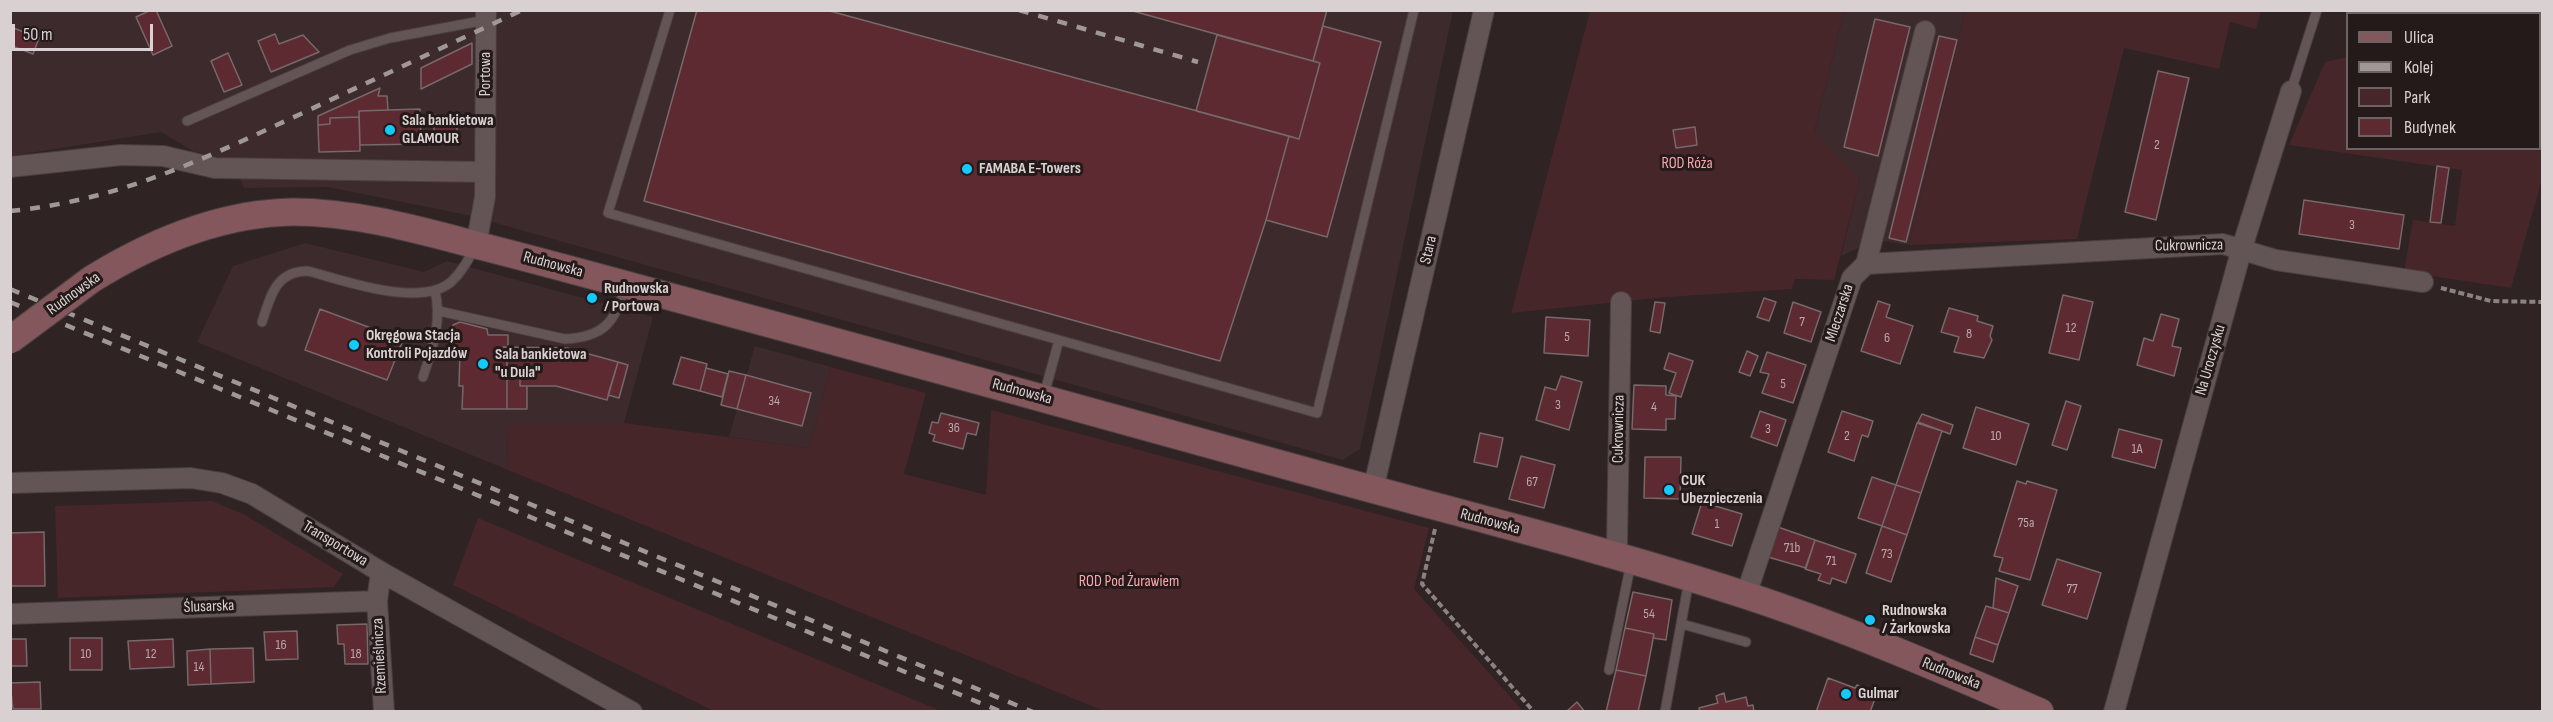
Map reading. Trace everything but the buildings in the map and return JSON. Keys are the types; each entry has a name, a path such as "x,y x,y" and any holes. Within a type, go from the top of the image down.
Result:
{"main road":[{"name":"Rudnowska","path":"10,340 92,279 123,260 167,239 261,214 333,214 374,221 476,245 626,285 1623,558 1746,596 1847,631 2039,711"}],"street":[{"name":"Stara","path":"1373,490 1484,10"},
{"name":"Portowa","path":"476,245 485,197 486,15"},
{"name":"Mleczarska","path":"1746,596 1852,278 1866,264 1925,31"},
{"name":"Na Uroczysku","path":"2114,711 2242,248 2291,91"},
{"path":"10,167 121,155 163,156 215,168 485,172"},
{"name":"Cukrownicza","path":"1866,264 2203,243 2242,248 2276,260 2423,282"},
{"name":"Cukrownicza","path":"1621,302 1617,543 1623,558"},
{"name":"Transportowa","path":"10,483 191,478 222,483 252,494 381,572 632,711"},
{"path":"377,602 381,572"},
{"name":"Ślusarska","path":"10,614 377,602"},
{"name":"Rzemieślnicza","path":"377,602 384,711"}],"lane":[{"path":"670,10 608,213 1317,413 1414,10"},
{"name":"Na Uroczysku","path":"2291,91 2317,10"},
{"path":"187,121 350,50 486,15"},
{"path":"262,321 275,285 285,276 298,271 308,271 396,292 416,294 435,290 450,283 460,273 476,245"},
{"path":"439,311 554,337 582,338 598,332 610,322 618,312 626,285"},
{"path":"423,377 438,331 439,311 435,290"},
{"path":"1044,398 1059,340"},
{"path":"1609,670 1623,558"},
{"path":"1665,711 1690,578"},
{"path":"1682,624 1746,642"}],"path":[{"path":"2423,282 2491,301 2542,302"},
{"path":"1440,508 1422,584 1534,711"}],"shaded area":[{"path":"11,11 1453,11 1360,449 1343,460 467,215 328,187 244,188 234,161 193,151 161,132 11,156"},
{"path":"1844,11 1965,11 1909,245 1876,240 1841,256 1860,179 1814,134"},
{"path":"305,243 424,272 447,261 653,317 624,423 507,423 508,470 197,342 233,266"},
{"path":"755,346 831,367 809,448 729,437"}],"green space":[{"path":"1965,10 2261,11 2256,29 2230,22 2219,69 2124,48 2077,239 1909,245"},
{"name":"ROD Róża","path":"1590,11 1844,11 1814,133 1860,179 1834,280 1795,279 1792,289 1667,297 1511,313"},
{"path":"2346,57 2346,150 2541,150 2541,183 2511,288 2404,272 2413,220 2455,226 2462,170 2289,145 2325,62"},
{"name":"ROD Pod Żurawiem","path":"831,367 926,393 904,474 986,495 991,410 1429,528 1414,589 1523,711 1104,711 508,470 507,423 624,423 809,448"},
{"path":"212,501 243,514 343,574 334,587 58,598 55,506"},
{"path":"478,518 941,711 714,711 453,585"}],"railway":[{"path":"10,211 90,197 127,187 199,160 522,10"},
{"path":"1019,10 1198,62"},
{"path":"10,289 1033,712"},
{"path":"10,302 1002,712"}],"place":[{"name":"Sala bankietowa GLAMOUR","path":"390,130"},
{"name":"FAMABA E-Towers","path":"967,169"},
{"name":"Rudnowska / Portowa","path":"592,298"},
{"name":"Okręgowa Stacja Kontroli Pojazdów","path":"354,345"},
{"name":"Sala bankietowa \"u Dula\"","path":"483,364"},
{"name":"CUK Ubezpieczenia","path":"1669,490"},
{"name":"Rudnowska / Żarkowska","path":"1870,620"},
{"name":"Gulmar","path":"1846,694"}]}
